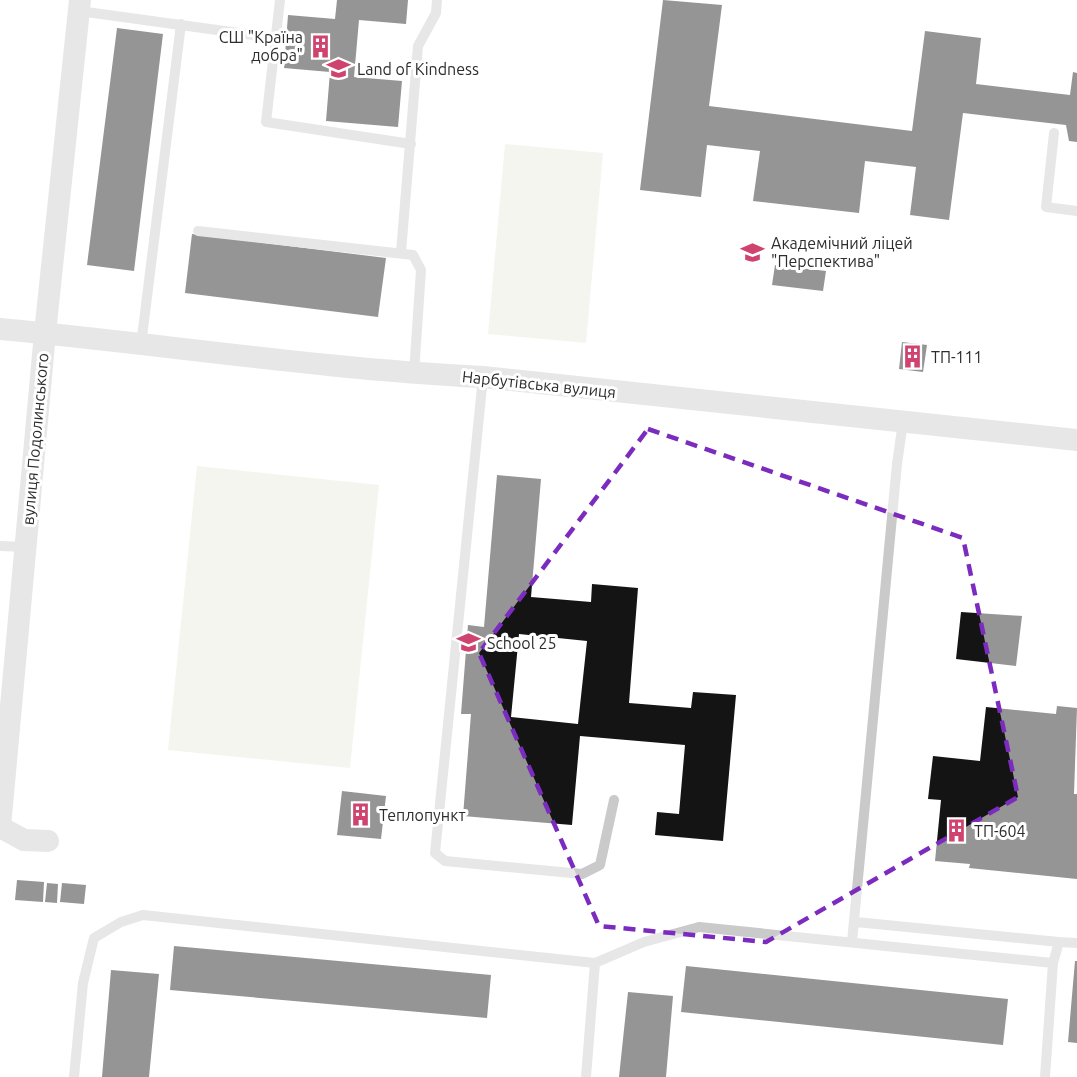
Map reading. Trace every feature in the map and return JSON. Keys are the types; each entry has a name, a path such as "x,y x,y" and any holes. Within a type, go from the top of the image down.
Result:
{"street":[{"name":"вулиця Подолинського","path":"48,841 24,840 0,826 45,333 79,5"},
{"name":"Нарбутівська вулиця","path":"0,329 141,346 414,374 483,377 1077,440"}],"lane":[{"path":"280,0 266,122 411,144"},
{"path":"401,252 418,46 436,13 437,0"},
{"path":"79,5 181,24 275,38"},
{"path":"141,346 181,24"},
{"path":"1054,133 1046,207 1077,212"},
{"path":"198,231 413,255 421,270 414,374"},
{"path":"483,377 435,853 445,861 582,874 600,865 614,800"},
{"path":"852,942 856,922 897,464 903,422"},
{"path":"0,546 26,548"},
{"path":"74,1077 85,972 94,938 121,922 143,915 595,963 644,942 699,927 1053,963"},
{"path":"856,922 1077,943"},
{"path":"1045,1077 1053,963 1059,942"},
{"path":"586,1077 595,963"}],"highlighted area":[{"path":"648,429 963,538 1018,797 766,942 599,926 479,653"}],"shaded area":[{"path":"505,144 603,153 586,343 488,334"},
{"path":"197,466 379,485 350,768 168,750"}],"building":[{"name":"СШ \"Країна добра\"","path":"337,0 408,0 406,24 359,20 354,77 402,81 398,127 326,121 330,72 284,68 288,15 335,19"},
{"path":"663,0 722,5 709,106 912,131 925,31 981,38 976,84 1070,95 1073,72 1077,73 1077,142 1069,141 1066,125 963,113 949,220 910,215 916,167 865,161 859,213 753,201 760,151 707,145 701,197 640,190"},
{"path":"117,28 163,34 134,271 87,265"},
{"path":"192,234 386,258 378,317 185,293"},
{"path":"775,265 826,271 823,291 772,285"},
{"name":"ТП-111","path":"902,342 927,345 923,372 899,369"},
{"path":"497,475 541,479 531,597 591,602 592,584 638,588 629,703 691,708 693,692 736,695 723,841 655,835 657,812 679,814 685,745 580,736 572,825 463,816 471,714 461,714 468,625 484,627","holes":["519,634 587,641 578,724 511,717"]},
{"path":"961,612 1022,616 1016,666 956,659"},
{"path":"1057,706 1077,708 1074,794 1077,794 1077,879 969,868 970,864 935,861 941,800 928,799 933,756 980,761 986,707 1056,714"},
{"name":"Теплопункт","path":"342,791 386,796 381,839 337,835"},
{"path":"17,880 44,882 43,902 15,900"},
{"path":"47,883 58,884 57,903 45,902"},
{"path":"62,883 86,885 84,904 60,902"},
{"path":"174,946 491,975 487,1018 170,990"},
{"path":"1075,961 1077,961 1077,1043 1068,1042"},
{"path":"686,966 1008,999 1003,1045 681,1012"},
{"path":"111,970 159,974 149,1077 102,1077"},
{"path":"628,992 673,996 666,1077 619,1077"}],"place":[{"name":"СШ \"Країна добра\"","path":"321,46"},
{"name":"Land of Kindness","path":"339,69"},
{"name":"Академічний ліцей \"Перспектива\"","path":"753,252"},
{"name":"ТП-111","path":"913,357"},
{"name":"School 25","path":"469,643"},
{"name":"Теплопункт","path":"361,815"},
{"name":"ТП-604","path":"956,831"}]}
